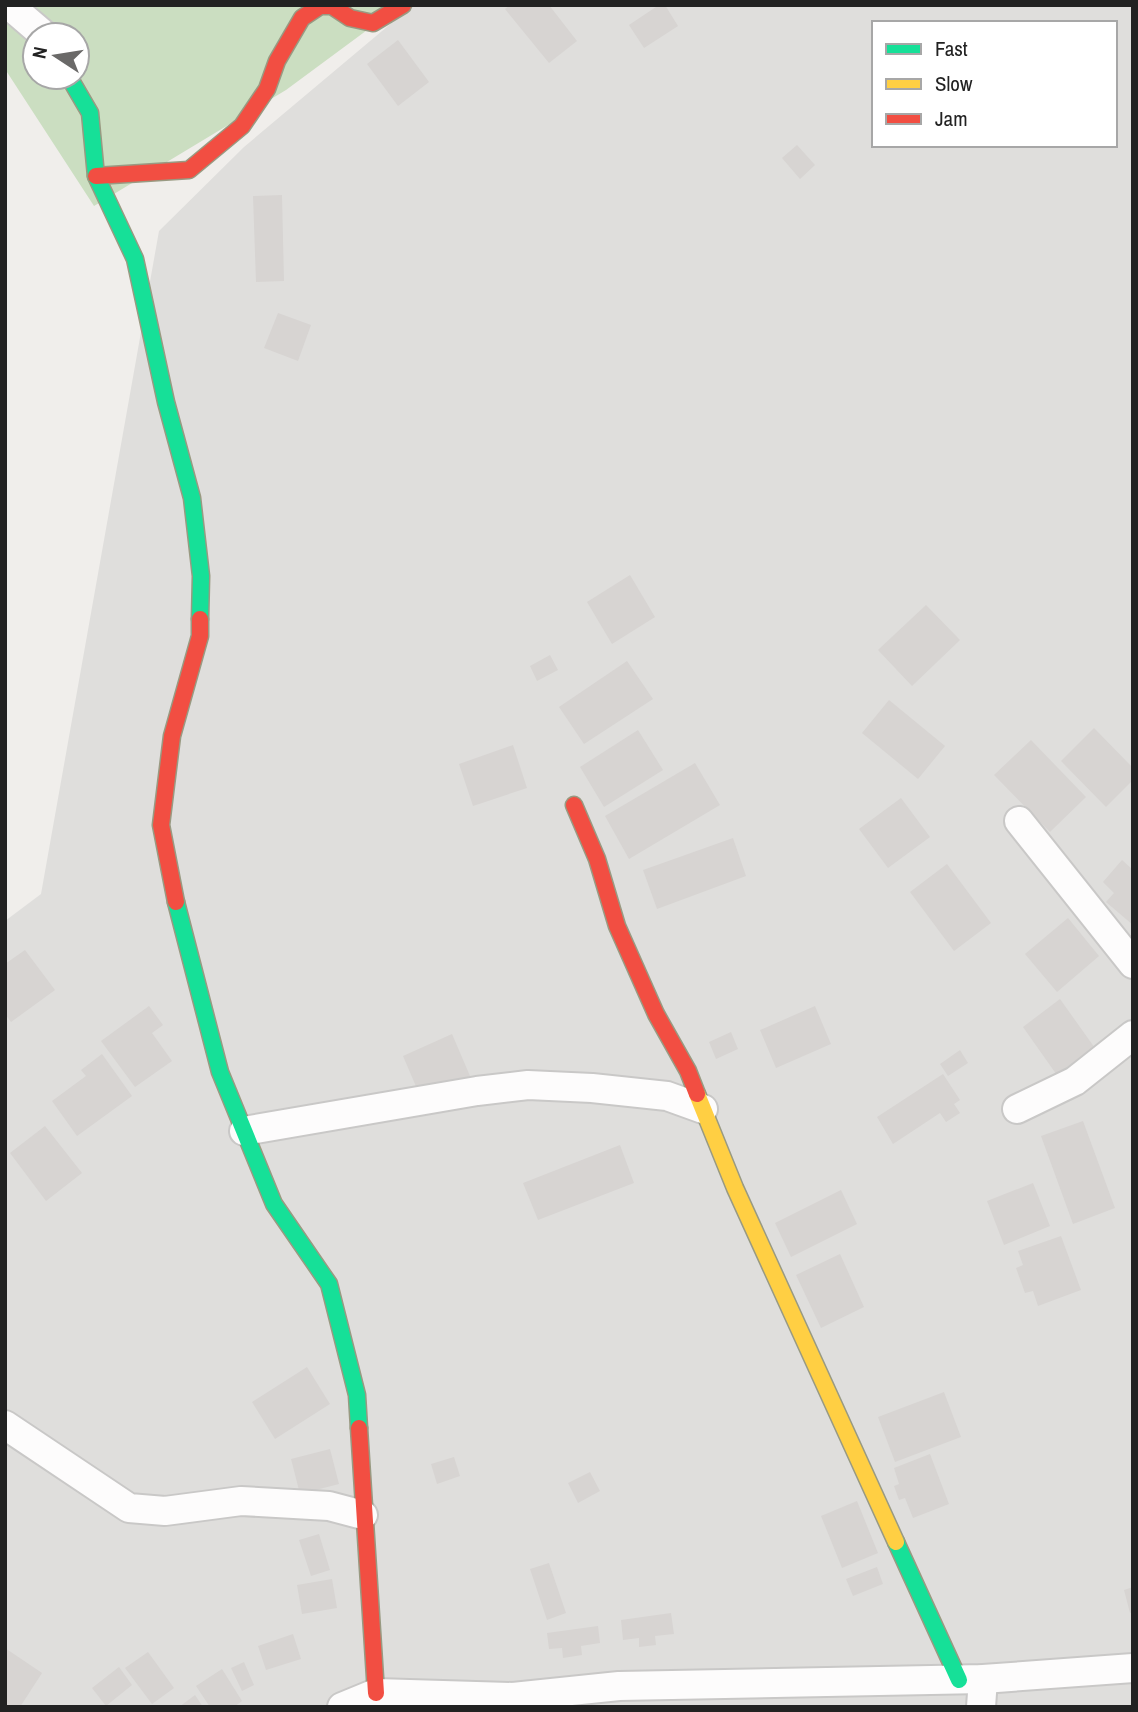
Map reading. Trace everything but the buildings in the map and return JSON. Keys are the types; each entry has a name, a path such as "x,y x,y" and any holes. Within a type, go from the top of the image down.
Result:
{"street":[{"path":"9,5 28,21"},
{"path":"96,176 189,170 242,125 267,89 277,61 302,18 313,9 332,6 350,18 373,23 403,5"},
{"path":"77,91 90,113 96,176 135,259 166,401 192,499 201,576 200,636 172,736 162,825 179,919 220,1072 244,1131 274,1203 329,1284 357,1395 376,1693"},
{"path":"574,805 597,859 617,926 656,1014 688,1071 740,1201 974,1689"},
{"path":"1018,821 1133,964"},
{"path":"1017,1109 1075,1081 1133,1035"},
{"path":"244,1131 477,1091 528,1085 667,1096 703,1109"},
{"path":"5,1425 129,1508 165,1511 241,1501 329,1506 363,1515"},
{"path":"342,1707 376,1693 513,1697 619,1686 974,1689 1133,1668"}],"shaded area":[{"path":"413,5 1133,5 1133,1707 5,1707 5,921 41,894 159,231 244,147"}],"green space":[{"path":"5,5 401,5 286,90 94,206 5,69"}],"traffic: fast":[{"path":"77,91 90,113 96,176 135,259 166,402 192,498 201,576 200,619"},
{"path":"176,902 220,1072 274,1204 329,1284 357,1395 359,1428"},
{"path":"896,1542 959,1680"}],"traffic: slow":[{"path":"697,1094 735,1188 896,1542"}],"traffic: jam":[{"path":"96,176 189,170 242,126 267,89 277,61 302,18 320,6 332,6 350,18 373,23 403,5"},
{"path":"176,902 161,825 172,736 200,636 200,619"},
{"path":"574,805 597,859 617,926 656,1014 688,1071 697,1094"},
{"path":"359,1428 376,1693"}]}
